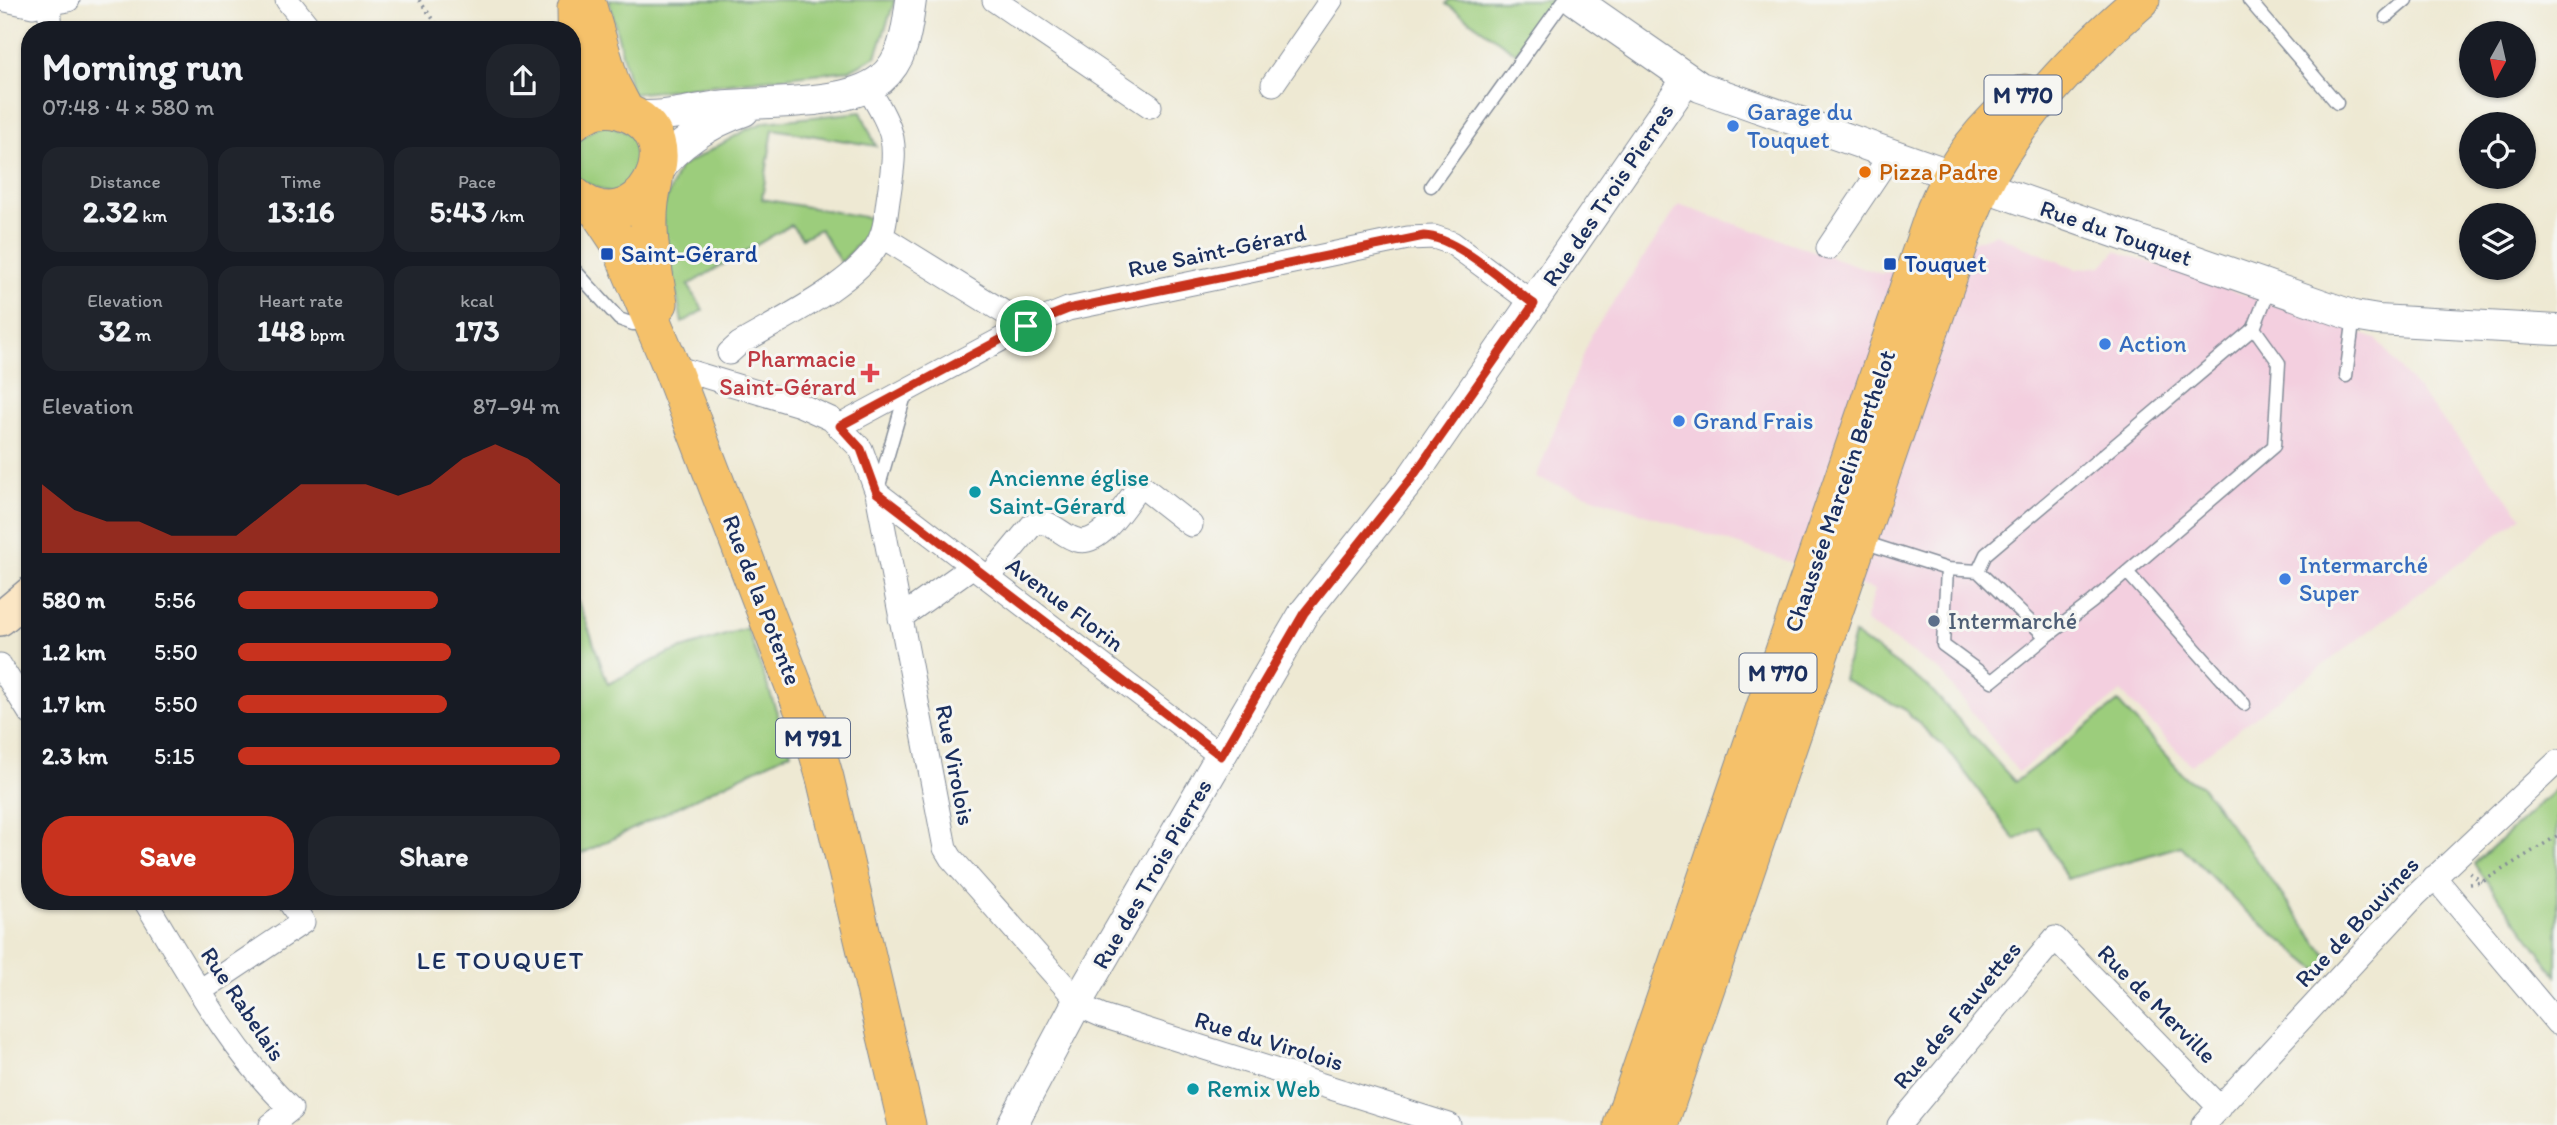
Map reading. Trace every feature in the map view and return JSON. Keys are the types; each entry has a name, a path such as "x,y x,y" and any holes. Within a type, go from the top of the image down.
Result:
{"main road":[{"path":"575,0 576,21"},
{"name":"Rue de la Potente","path":"586,0 611,85 629,113 647,126 659,155 648,201 648,232 671,366"},
{"name":"M 770","path":"1967,182 1981,136 2015,101 2141,0"},
{"path":"581,117 598,109 612,108 629,113"},
{"path":"581,199 617,209 645,194 655,177"},
{"name":"Chaussée Marcelin Berthelot","path":"1659,1125 1962,237 1967,182"},
{"name":"Chaussée Marcelin Berthelot","path":"1622,1125 1932,220 1967,182"},
{"name":"Rue de la Potente","path":"581,201 618,242 653,323 819,754 908,1125"},
{"path":"0,619 21,602"}],"street":[{"path":"6,0 33,6 58,2 53,21"},
{"path":"287,0 304,21"},
{"path":"629,113 654,117 716,107 840,96 868,88 894,65 902,50 911,0"},
{"path":"994,0 1150,106"},
{"name":"Rue du Touquet","path":"1575,0 1700,87 2354,316 2378,320 2557,330"},
{"path":"1273,84 1329,1"},
{"name":"Rue des Trois Pierres","path":"1012,1125 1078,1001 1304,613 1411,479 1688,79"},
{"path":"730,353 739,344 853,274 870,255 881,236 893,167 894,143 889,124 868,88"},
{"path":"655,177 677,149 697,135 738,113 767,104"},
{"path":"1828,248 1891,154"},
{"path":"881,236 1026,326"},
{"name":"Rue Saint-Gérard","path":"840,426 1026,326 1068,309 1424,236 1452,243 1534,304"},
{"path":"671,366 800,405 840,426"},
{"name":"Rue Virolois","path":"840,426 861,449 877,493 945,848 1078,1001"},
{"path":"900,618 981,572 1032,525 1043,522 1073,540 1089,541 1102,533 1140,485 1191,525"},
{"name":"Avenue Florin","path":"877,493 1221,756"},
{"path":"0,665 21,699"},
{"name":"Rue de Bouvines","path":"2203,1125 2557,762"},
{"path":"2439,883 2557,1023"},
{"name":"Rue Rabelais","path":"151,910 224,1031 254,1070 291,1108 271,1125"},
{"path":"200,990 303,922 295,910"},
{"name":"Rue de Merville","path":"2055,938 2220,1108"},
{"name":"Rue des Fauvettes","path":"1899,1125 2055,938"},
{"name":"Rue du Virolois","path":"1078,1001 1087,1009 1103,1016 1449,1125"}],"lane":[{"path":"1431,186 1564,0"},
{"path":"2249,0 2337,103"},
{"path":"2386,17 2406,0"},
{"path":"581,277 619,319 633,324 653,323"},
{"path":"1978,571 1986,554 2254,328 2270,286"},
{"path":"2346,376 2354,316"},
{"path":"1947,569 1943,645 1992,681 2092,602 2274,446 2278,363 2254,328"},
{"path":"877,493 907,388"},
{"path":"1858,540 1947,569 1978,571 2046,637"},
{"path":"2127,572 2244,704"}],"path":[{"path":"419,0 434,21"},
{"path":"2439,883 2482,883 2557,836"}],"shaded area":[{"path":"1679,205 1882,274 1995,234 2076,269 2102,266 2116,251 2376,339 2522,516 2191,765 2121,692 2018,772 1941,672 1865,621 1875,590 1536,478 1591,335"}],"green space":[{"path":"609,0 895,0 876,56 850,70 632,94"},
{"path":"1449,0 1550,0 1554,3 1516,53 1446,4"},
{"path":"861,112 876,146 773,129 762,199 870,218 867,234 841,263 820,229 802,238 791,225 688,285 703,310 682,323 661,213 679,168 765,122"},
{"path":"605,123 636,136 643,168 614,195 581,181 581,138"},
{"path":"581,610 608,684 667,654 747,628 791,752 581,854"},
{"path":"1854,634 1929,687 2015,782 2118,702 2187,779 2201,785 2329,959 2319,971 2244,910 2181,846 2067,879 2039,827 2015,840 1953,756 1904,709 1843,679"},
{"path":"2557,788 2557,976 2474,864"}],"place":[{"name":"Garage du Touquet","path":"1733,126"},
{"name":"Pizza Padre","path":"1865,172"},
{"name":"Saint-Gérard","path":"607,254"},
{"name":"Touquet","path":"1890,264"},
{"name":"Action","path":"2105,344"},
{"name":"Pharmacie Saint-Gérard","path":"870,373"},
{"name":"Grand Frais","path":"1679,421"},
{"name":"Ancienne église Saint-Gérard","path":"975,492"},
{"name":"Intermarché Super","path":"2285,579"},
{"name":"Intermarché","path":"1934,621"},
{"name":"Remix Web","path":"1193,1089"}],"district":[{"name":"LE TOUQUET","path":"501,960"}],"route":[{"path":"1424,236 1452,243 1534,304 1411,479 1304,613 1221,756 877,493 861,449 840,426 1026,326 1068,309 1424,236"}]}
